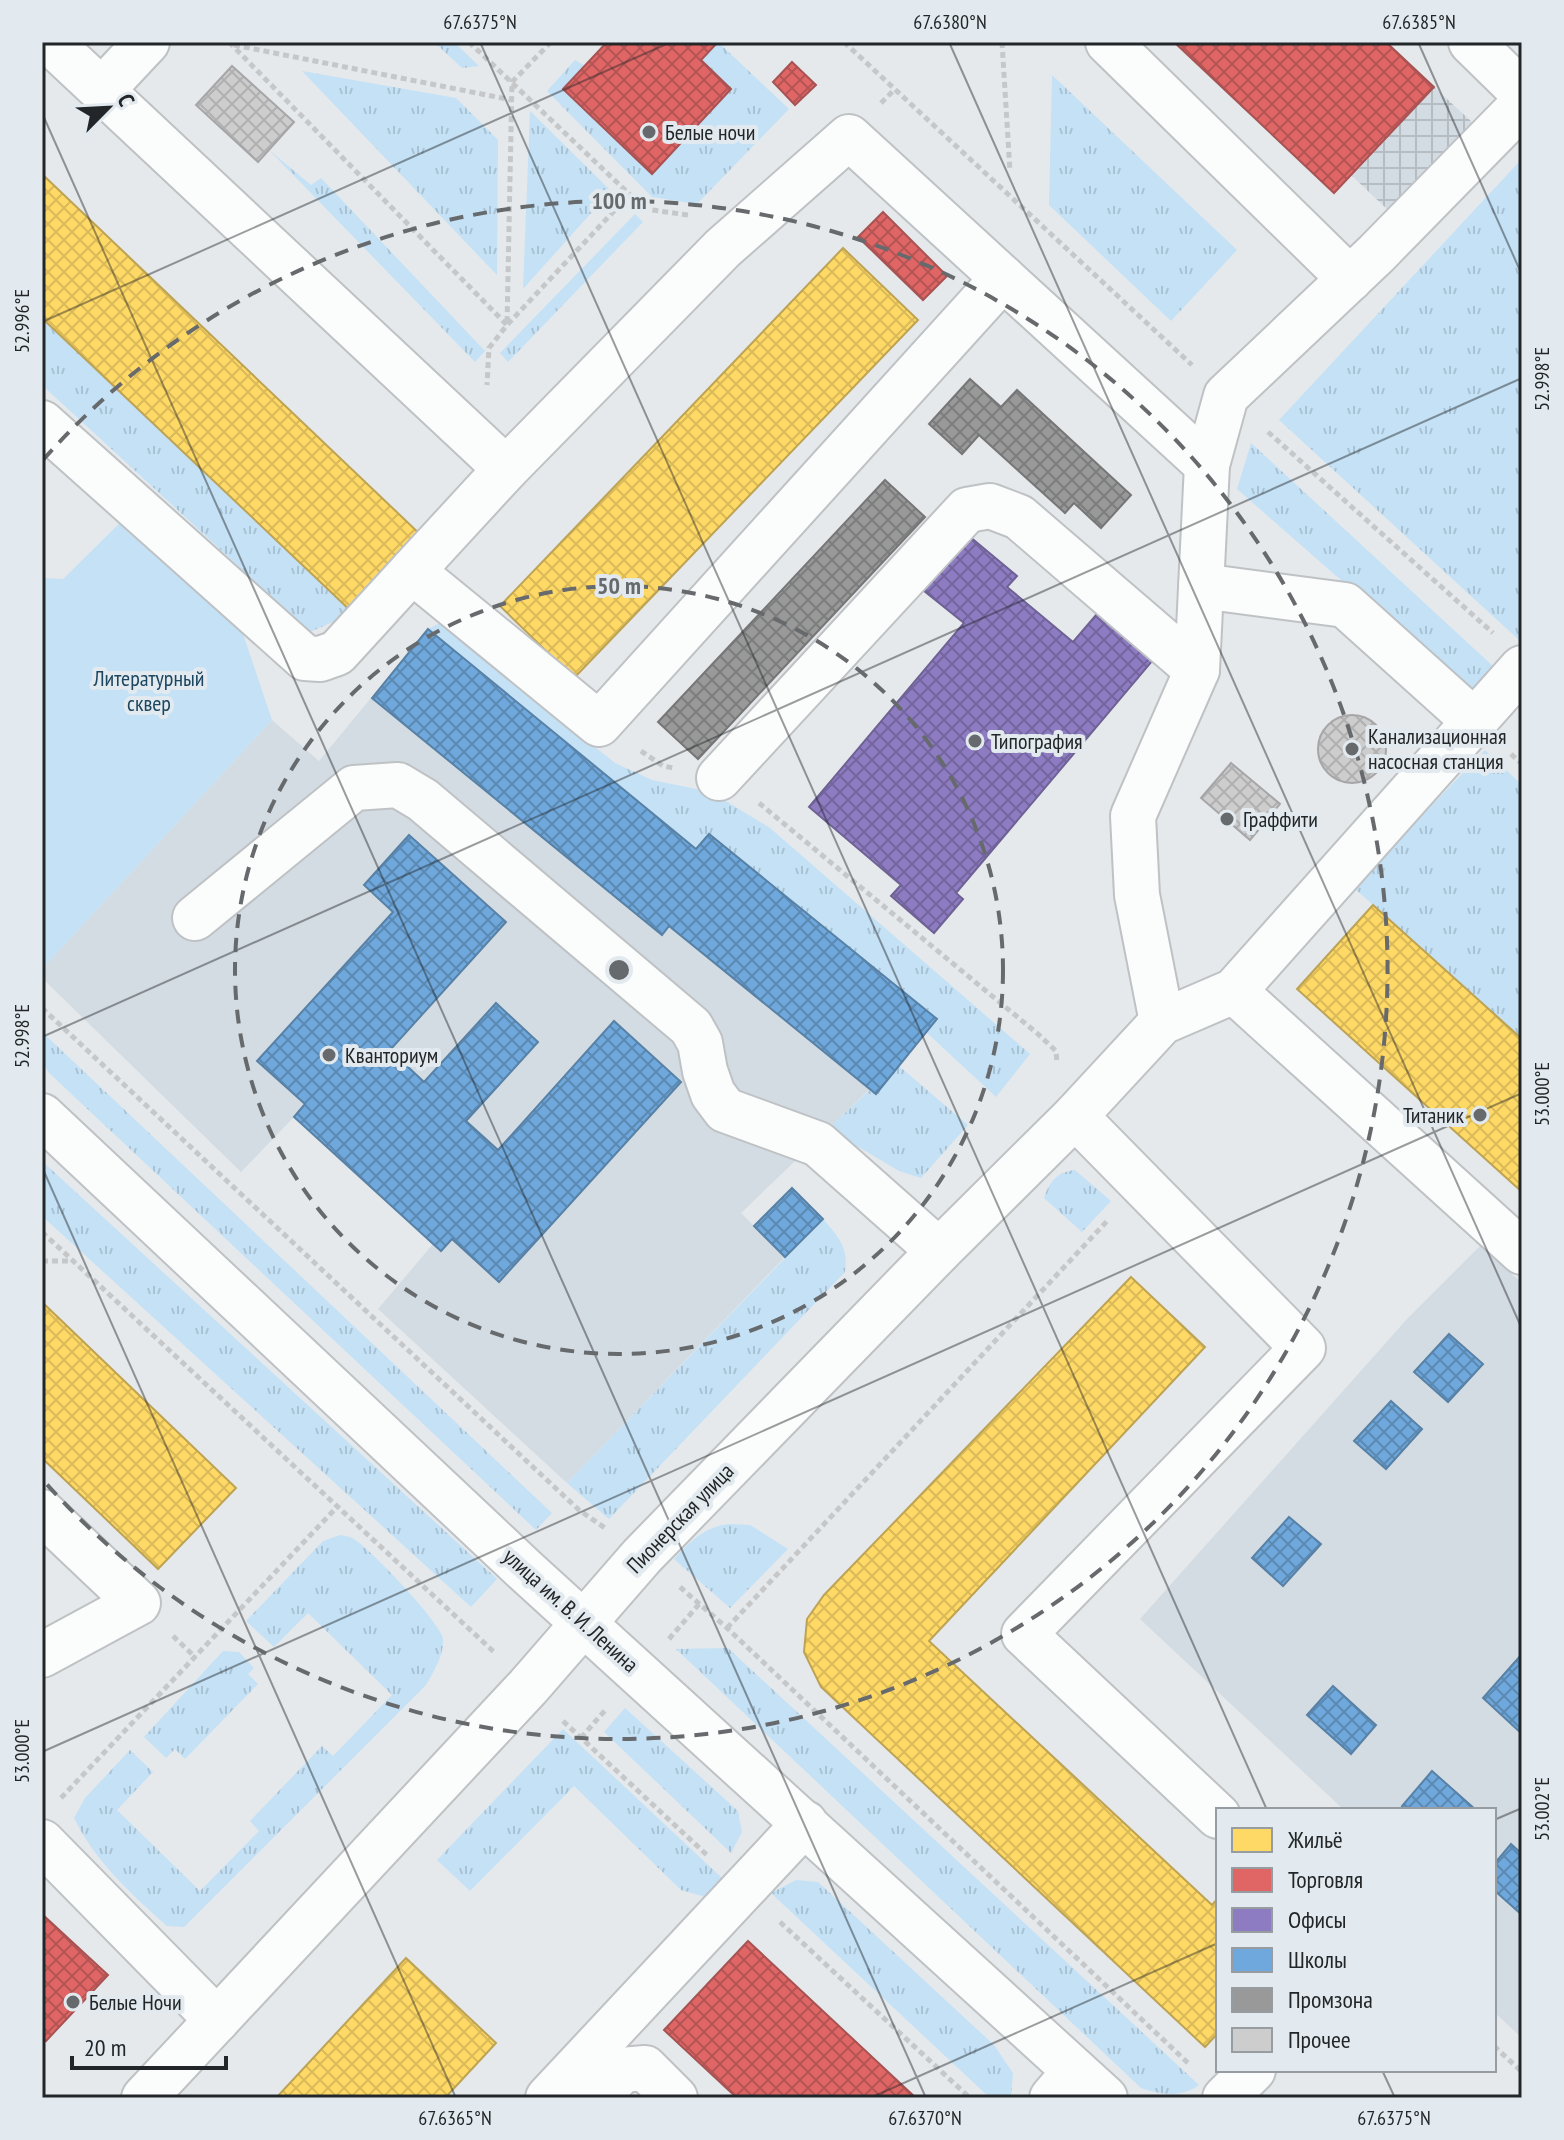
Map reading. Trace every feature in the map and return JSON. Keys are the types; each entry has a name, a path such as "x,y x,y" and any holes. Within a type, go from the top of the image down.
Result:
{"street":[{"path":"50,42 506,469"},
{"path":"102,90 147,42"},
{"path":"1108,42 1350,279"},
{"path":"1471,42 1522,92"},
{"path":"1162,1022 1137,895 1133,816 1197,670 1207,465 1226,396 1350,279 1522,105"},
{"path":"42,423 305,658 320,659 337,653 506,469 723,248 849,137 1207,465"},
{"path":"412,571 599,724 1003,278"},
{"path":"719,778 967,510 990,506 1019,517 1197,670"},
{"path":"1201,586 1345,605 1474,721"},
{"path":"1507,1239 1240,984 1474,721 1511,654"},
{"path":"195,918 354,788 398,785 423,800 691,1027 700,1043 713,1094 725,1110 818,1144 939,1251"},
{"name":"Пионерская улица","path":"144,2098 528,1687 642,1556 1075,1116 1162,1022 1240,984"},
{"name":"улица им. В. И. Ленина","path":"42,1116 514,1560 805,1823 1077,2089"},
{"path":"1075,1116 1303,1348 1024,1634 1216,1814"},
{"path":"42,1512 138,1603 42,1655"},
{"path":"605,2071 805,1823"},
{"path":"48,1824 217,2020"},
{"path":"548,2098 605,2071 645,2068 675,2098"},
{"path":"1225,2098 1251,2072"}],"path":[{"path":"469,42 645,209 686,213 723,248"},
{"path":"507,325 512,82 551,42"},
{"path":"844,42 1195,368"},
{"path":"1002,42 1010,171"},
{"path":"231,43 512,100"},
{"path":"231,43 507,325"},
{"path":"507,325 630,194"},
{"path":"1259,424 1511,654"},
{"path":"599,724 663,766 712,774 747,793 1038,1034 1056,1051 1058,1064"},
{"path":"42,1008 579,1510"},
{"path":"727,1628 1142,1184"},
{"path":"42,1232 501,1658"},
{"path":"42,1261 72,1261"},
{"path":"48,1824 338,1506"},
{"path":"666,1643 700,1603 1190,2065"},
{"path":"581,1738 610,1704"},
{"path":"1496,2048 1522,2072"}],"shaded area":[{"path":"1434,87 1472,122 1389,211 1352,176"},
{"path":"428,629 696,849 709,834 937,1019 876,1094 870,1089 741,1213 785,1257 567,1483 378,1309 433,1244 294,1117 241,1172 42,978 42,969 272,720 319,761"},
{"path":"1480,1246 1522,1283 1522,2038 1496,2014 1496,1808 1342,1808 1140,1619 1407,1319"}],"green space":[{"path":"434,42 454,42 479,66 462,68"},
{"path":"718,42 789,109 697,204 652,197 547,91 575,60 585,66 563,90 652,174 731,89 701,60"},
{"path":"302,71 456,98 498,140 497,275"},
{"path":"1052,75 1237,250 1171,321 1049,205"},
{"path":"530,111 611,191 523,289"},
{"path":"269,150 311,185 321,178 485,351 475,362"},
{"path":"1519,162 1522,164 1522,636 1519,640 1279,420"},
{"path":"635,214 643,222 508,362 500,353"},
{"path":"42,318 353,613 310,632 42,385"},
{"path":"1251,443 1494,667 1470,693 1237,489"},
{"name":"Литературный сквер","path":"130,513 236,613 272,720 42,969 42,578 63,579"},
{"path":"440,623 615,763 652,780 711,792 770,828 1030,1054 996,1097 926,1032 937,1019 710,834 696,849 428,629"},
{"path":"1485,750 1522,785 1522,1038 1353,887"},
{"path":"42,1032 552,1513 536,1530 48,1072 42,1059"},
{"path":"899,1066 968,1125 921,1178 899,1171 828,1129 871,1089 877,1093"},
{"path":"42,1161 497,1579 471,1607 42,1216"},
{"path":"1075,1170 1111,1201 1082,1232 1044,1198 1055,1179"},
{"path":"823,1219 844,1249 845,1272 609,1519 567,1483"},
{"path":"728,1524 750,1525 788,1549 730,1608 674,1559 698,1536"},
{"path":"340,1535 360,1543 431,1618 443,1639 438,1663 426,1685 184,1927 167,1926 103,1863 74,1818 85,1798 130,1750 153,1772 117,1810 200,1891 259,1831 250,1821 322,1746 333,1756 392,1695 308,1613 274,1647 246,1621 323,1541"},
{"path":"728,1648 1199,2085 1171,2094 1141,2088 676,1649"},
{"path":"223,1651 239,1652 254,1668 248,1674 258,1684 185,1759 175,1749 166,1758 144,1737"},
{"path":"625,1708 738,1811 742,1832 731,1853 604,1732"},
{"path":"563,1729 722,1878 706,1897 681,1890 574,1786 470,1891 437,1860"},
{"path":"796,1880 818,1882 994,2045 1013,2073 1011,2098 990,2098 771,1893"}],"building: Жильё":[{"path":"42,174 424,538 353,613 42,318"},
{"path":"843,248 918,320 574,678 500,606"},
{"name":"Титаник","path":"1373,905 1522,1039 1522,1192 1297,989"},
{"path":"1131,1277 1205,1347 929,1641 1212,1905 1216,1900 1216,2035 1205,2047 821,1687 804,1652 807,1619 824,1595"},
{"path":"42,1302 236,1488 158,1569 42,1458"},
{"path":"406,1958 496,2043 445,2098 276,2098"}],"building: Торговля":[{"name":"Белые ночи","path":"607,42 718,42 701,60 731,89 652,174 563,89"},
{"path":"1174,42 1386,42 1434,87 1334,193"},
{"path":"792,62 816,85 795,105 773,82"},
{"path":"883,212 947,276 923,300 858,237"},
{"path":"42,1914 108,1975 46,2041 42,2037"},
{"path":"748,1941 916,2098 737,2098 664,2030"}],"building: Офисы":[{"name":"Типография","path":"969,536 1017,576 1007,587 1073,642 1097,614 1153,660 956,893 963,899 934,933 891,896 901,885 809,807 964,623 923,590"}],"building: Школы":[{"path":"428,629 696,849 709,834 937,1019 876,1094 669,926 662,935 372,698"},
{"name":"Кванториум","path":"409,835 506,922 390,1050 424,1082 496,1003 538,1042 466,1121 498,1150 614,1021 681,1082 499,1282 452,1239 441,1251 294,1117 305,1104 257,1061 393,912 364,885"},
{"path":"792,1188 823,1219 785,1257 754,1226"},
{"path":"1449,1334 1483,1364 1448,1402 1414,1372"},
{"path":"1391,1401 1422,1429 1386,1469 1354,1441"},
{"path":"1289,1517 1321,1544 1283,1586 1252,1558"},
{"path":"1522,1654 1522,1734 1483,1698"},
{"path":"1333,1686 1376,1725 1351,1754 1307,1715"},
{"path":"1432,1771 1474,1808 1404,1808 1402,1806"},
{"path":"1511,1844 1522,1854 1522,1915 1496,1892 1496,1862"}],"building: Промзона":[{"path":"970,379 1001,407 1017,390 1131,495 1101,528 1074,503 1065,513 979,435 962,454 929,424"},
{"path":"885,480 925,517 698,759 658,722"}],"building: Прочее":[{"path":"232,66 294,122 258,162 196,105"},
{"name":"Канализационная насосная станция","path":"1352,715 1376,725 1386,749 1376,773 1352,783 1328,773 1318,749 1328,725"},
{"path":"1231,763 1280,804 1250,840 1201,798"}],"place":[{"name":"Белые ночи","path":"649,132"},
{"name":"Типография","path":"975,741"},
{"name":"Канализационная насосная станция","path":"1352,749"},
{"name":"Граффити","path":"1227,819"},
{"name":"Кванториум","path":"329,1055"},
{"name":"Титаник","path":"1480,1115"},
{"name":"Белые Ночи","path":"73,2002"}]}
